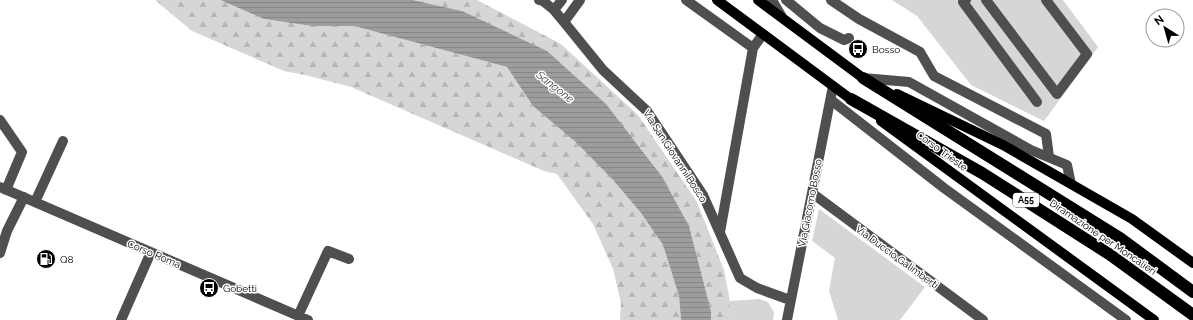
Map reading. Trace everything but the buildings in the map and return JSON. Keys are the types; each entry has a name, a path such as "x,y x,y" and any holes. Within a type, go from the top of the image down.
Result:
{"highway":[{"name":"Diramazione per Moncalieri","path":"863,78 1120,238 1193,292"},
{"name":"Diramazione per Moncalieri","path":"851,99 982,173 1109,254 1193,315"}],"main road":[{"name":"Corso Trieste","path":"717,0 1154,320"},
{"path":"758,0 863,78 1003,145 1132,219 1193,263"}],"street":[{"name":"Via San Giovanni Bosco","path":"539,0 543,1 554,10 602,70 647,111 703,195 740,278 757,288 790,300"},
{"path":"554,10 562,0"},
{"path":"564,22 580,0"},
{"path":"686,0 752,48"},
{"path":"772,0 782,17"},
{"path":"786,0 820,28 844,40 849,38"},
{"path":"831,0 862,20 920,52 934,76 1046,134 1049,157"},
{"path":"966,0 963,2 1037,102"},
{"path":"986,0 1057,94 1087,54 1046,0"},
{"path":"720,232 752,48 763,34"},
{"path":"863,78 909,82 1031,150 1067,165 1071,184"},
{"name":"Via Giacomo Bosso","path":"787,320 833,86"},
{"path":"831,100 957,197 1126,320"},
{"path":"0,120 22,152 3,189"},
{"path":"34,202 64,141"},
{"name":"Corso Roma","path":"3,189 308,320"},
{"name":"Via Duccio Galimberti","path":"812,193 983,320"},
{"path":"0,253 7,231 24,198"},
{"path":"298,316 328,251 348,259"},
{"path":"121,320 150,252"}],"green space":[{"path":"155,0 219,0 264,19 312,26 354,26 507,67 533,106 578,143 613,180 641,213 663,245 679,296 681,320 620,320 621,303 613,269 593,224 557,174 544,171 351,87 284,71 192,31"},
{"path":"413,0 477,0 561,44 638,115 697,202 724,270 729,296 731,320 711,320 711,311 689,226 663,178 462,11"},
{"path":"892,0 1063,0 1098,47 1044,121 971,85 917,16"},
{"path":"819,209 925,287 900,320 838,320 829,291 835,258 812,241"},
{"path":"760,299 768,302 774,312 773,320 731,320 729,301"}],"water":[{"name":"Sangone","path":"220,0 413,0 462,11 547,51 606,104 663,178 689,226 711,311 711,320 681,320 679,296 663,245 641,213 613,180 577,143 533,106 507,67 354,26 312,26 264,19"}],"place":[{"name":"Bosso","path":"858,49"},
{"name":"Q8","path":"46,259"},
{"name":"Gobetti","path":"209,288"}]}
